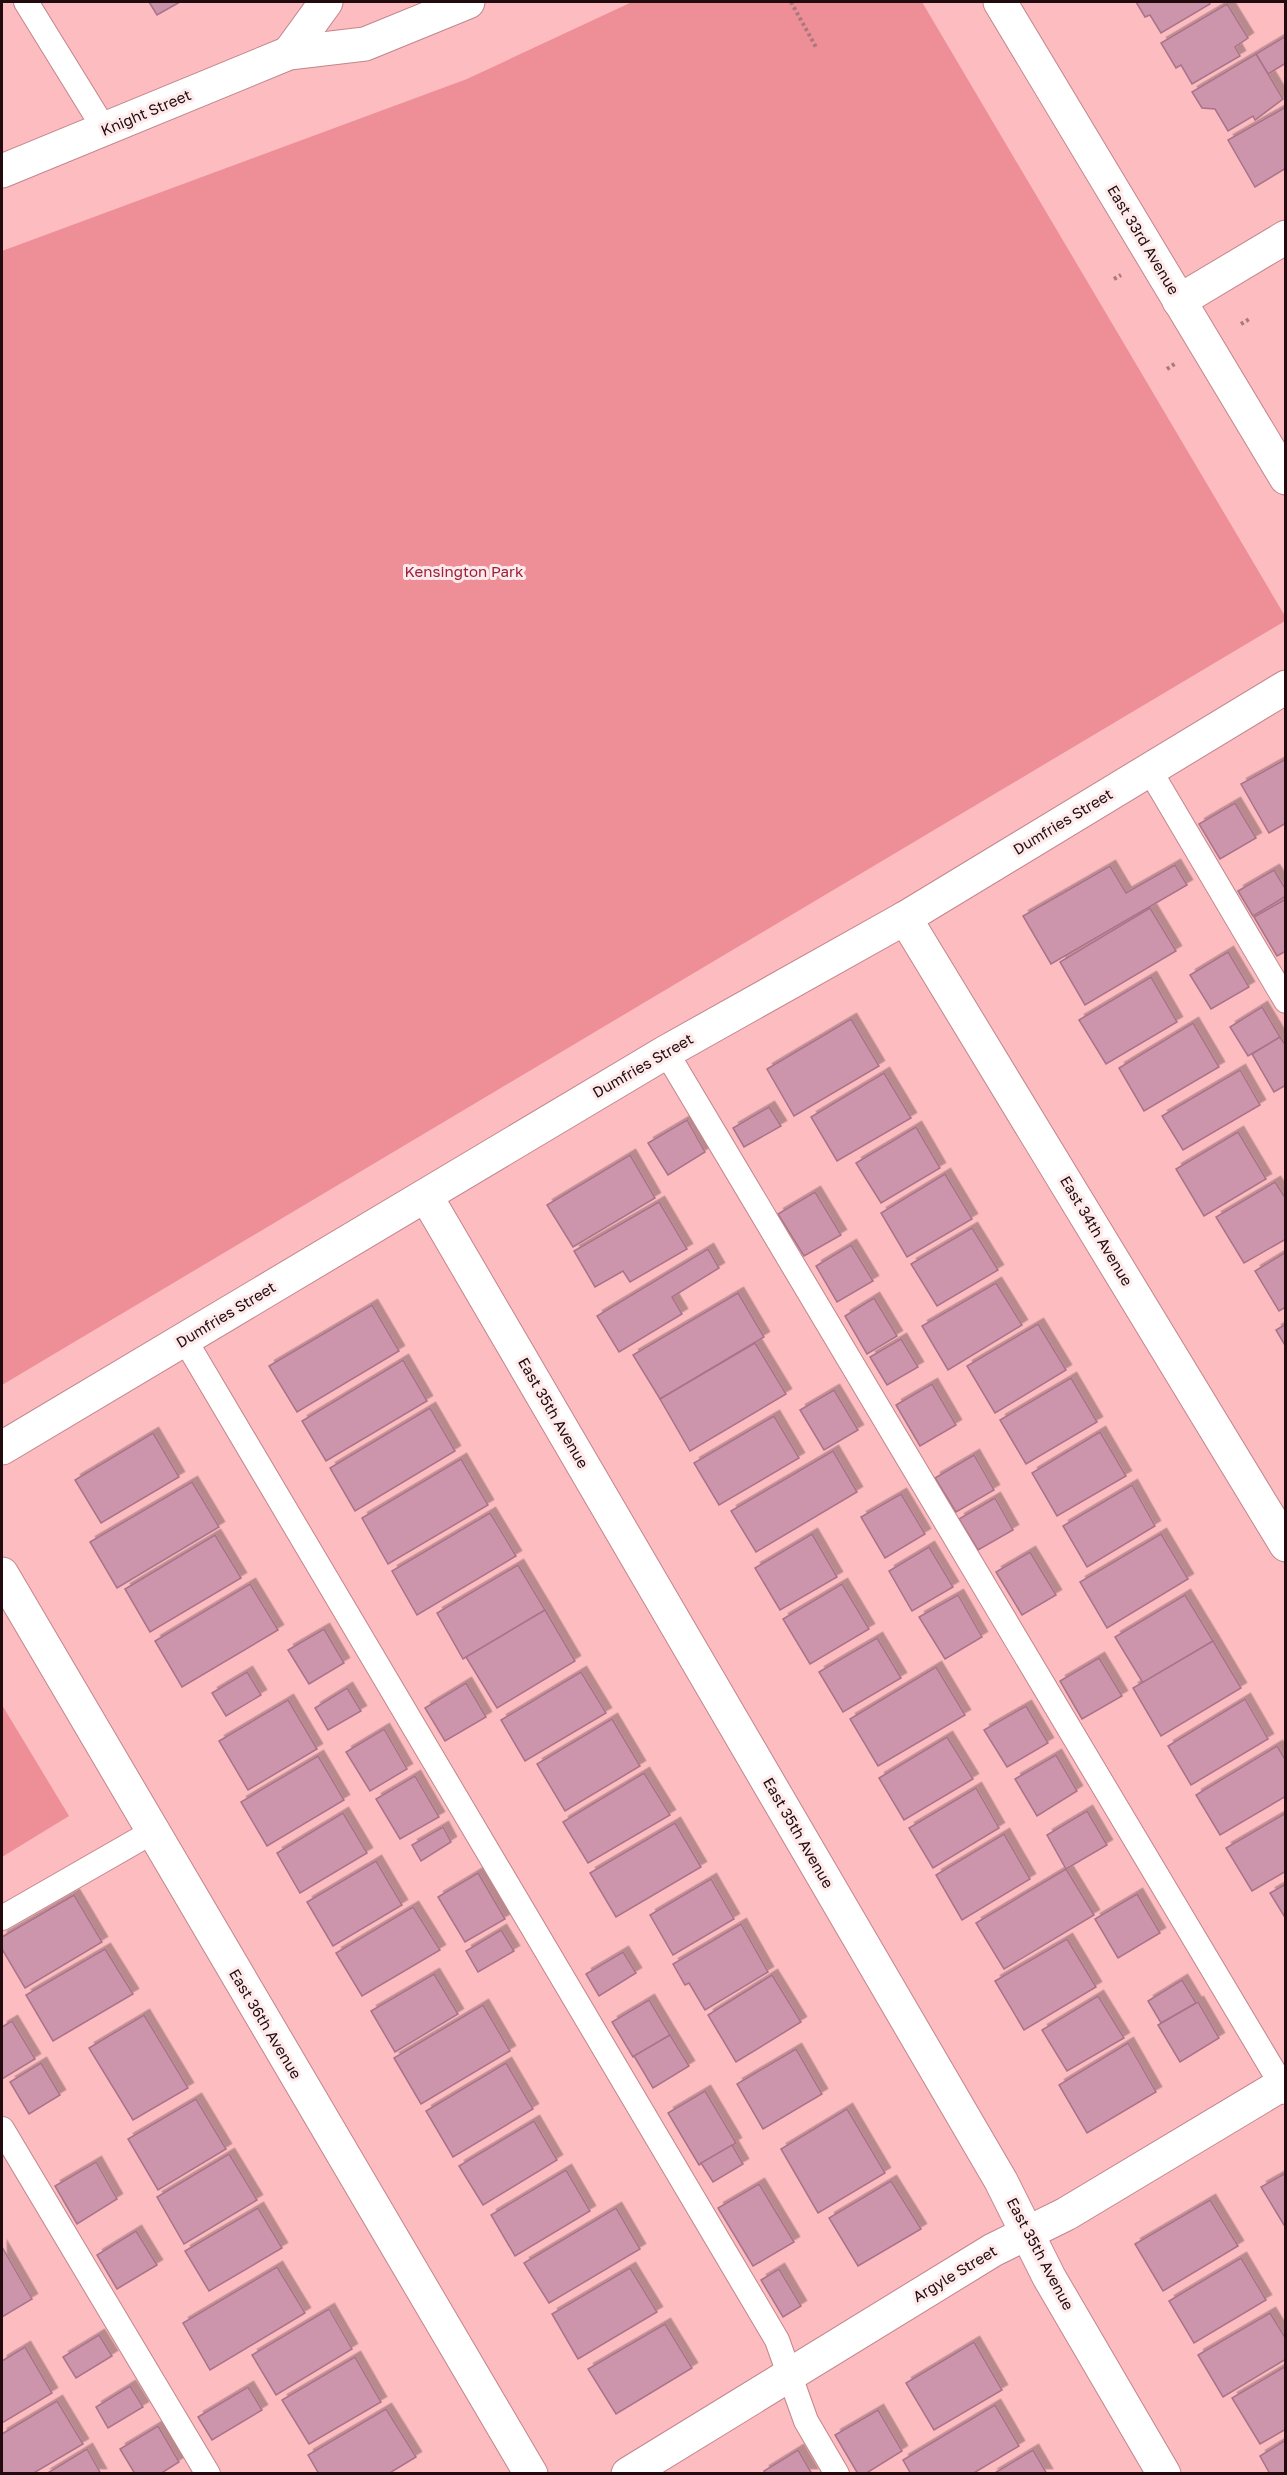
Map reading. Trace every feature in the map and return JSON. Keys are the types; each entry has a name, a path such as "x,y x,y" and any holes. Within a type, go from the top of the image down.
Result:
{"street":[{"path":"289,53 326,2"},
{"name":"Knight Street","path":"2,171 289,53 365,44 468,2"},
{"name":"East 33rd Avenue","path":"1000,2 1286,478"},
{"path":"1179,301 1286,237"},
{"name":"Dumfries Street","path":"2,1448 666,1052 905,918 1286,687"},
{"name":"East 34th Avenue","path":"905,918 1286,1545"},
{"name":"East 35th Avenue","path":"426,1196 1005,2187 1049,2277 1164,2474"},
{"name":"East 36th Avenue","path":"2,1574 531,2474"},
{"name":"Argyle Street","path":"628,2474 993,2250 1066,2214 1284,2086"}],"lane":[{"path":"26,2 105,130"},
{"path":"1149,769 1286,1001"},
{"path":"666,1052 1284,2086"},
{"path":"185,1340 777,2340 806,2421 837,2474"},
{"path":"2,1918 152,1832"},
{"path":"2,2129 208,2474"}],"path":[{"path":"791,2 818,49"},
{"path":"1114,279 1122,274"},
{"path":"1241,324 1251,318"}],"green space":[{"name":"Kensington Park","path":"632,2 922,2 1285,616 1285,621 2,1385 2,251 467,79"},
{"path":"2,1705 69,1816 2,1857"}],"building":[{"path":"149,2 180,2 157,15"},
{"path":"1136,2 1209,2 1210,4 1161,33 1150,15 1145,17"},
{"path":"1227,4 1248,38 1235,47 1240,56 1192,84 1181,65 1176,68 1161,43"},
{"path":"1286,36 1286,63 1268,74 1256,54"},
{"path":"1256,54 1283,99 1255,120 1253,116 1228,131 1215,109 1202,108 1192,92"},
{"path":"1286,107 1286,168 1255,187 1228,140"},
{"path":"1286,759 1286,823 1269,833 1241,784"},
{"path":"1235,803 1256,838 1220,859 1199,824"},
{"path":"1175,865 1187,885 1051,964 1023,916 1110,866 1126,893"},
{"path":"1274,870 1286,890 1286,896 1253,916 1238,891"},
{"path":"1286,899 1286,951 1277,956 1254,917"},
{"path":"1150,908 1176,951 1085,1005 1060,962"},
{"path":"1228,952 1249,987 1211,1009 1190,975"},
{"path":"1151,977 1177,1022 1106,1064 1079,1020"},
{"path":"1262,1007 1280,1037 1248,1056 1230,1027"},
{"path":"851,1019 879,1066 794,1116 767,1069"},
{"path":"1193,1023 1219,1067 1144,1111 1119,1068"},
{"path":"1280,1037 1286,1046 1286,1085 1274,1092 1252,1054"},
{"path":"1240,1070 1260,1105 1183,1150 1162,1116"},
{"path":"884,1073 911,1118 837,1161 811,1117"},
{"path":"769,1107 781,1126 744,1147 733,1128"},
{"path":"687,1120 705,1152 668,1175 648,1143"},
{"path":"916,1127 940,1168 881,1203 856,1163"},
{"path":"1238,1132 1266,1179 1204,1216 1176,1169"},
{"path":"630,1155 655,1198 573,1247 547,1205"},
{"path":"945,1174 972,1219 907,1257 881,1213"},
{"path":"1275,1182 1286,1199 1286,1239 1244,1263 1216,1217"},
{"path":"815,1192 841,1235 804,1256 778,1214"},
{"path":"659,1202 687,1249 630,1282 623,1271 595,1287 574,1251"},
{"path":"972,1228 998,1270 937,1306 911,1264"},
{"path":"851,1245 873,1281 837,1302 816,1266"},
{"path":"708,1249 719,1268 672,1297 682,1314 619,1352 597,1316"},
{"path":"1286,1252 1286,1307 1279,1311 1255,1271"},
{"path":"996,1283 1022,1325 948,1370 922,1326"},
{"path":"738,1293 764,1337 660,1399 633,1355"},
{"path":"874,1298 897,1336 867,1354 845,1316"},
{"path":"372,1305 399,1351 297,1412 269,1366"},
{"path":"1038,1324 1066,1370 995,1413 967,1366"},
{"path":"1286,1324 1286,1347 1276,1330"},
{"path":"901,1339 918,1367 887,1385 870,1357"},
{"path":"755,1343 786,1394 690,1451 660,1399"},
{"path":"403,1360 427,1401 326,1461 302,1421"},
{"path":"1071,1378 1097,1422 1026,1464 1000,1420"},
{"path":"932,1384 956,1425 920,1446 896,1405"},
{"path":"834,1390 858,1430 824,1450 800,1410"},
{"path":"430,1408 455,1451 355,1511 330,1468"},
{"path":"774,1416 799,1458 719,1505 694,1463"},
{"path":"1100,1432 1126,1476 1057,1516 1032,1473"},
{"path":"153,1433 179,1477 101,1523 75,1480"},
{"path":"833,1451 857,1492 756,1552 731,1511"},
{"path":"974,1455 994,1490 956,1512 935,1478"},
{"path":"461,1459 488,1505 388,1564 362,1518"},
{"path":"192,1482 219,1527 117,1588 90,1542"},
{"path":"1132,1485 1155,1526 1087,1567 1063,1526"},
{"path":"901,1494 925,1534 885,1558 861,1517"},
{"path":"995,1498 1013,1530 978,1550 959,1519"},
{"path":"490,1513 516,1556 417,1615 392,1571"},
{"path":"812,1534 837,1577 780,1610 755,1568"},
{"path":"1161,1534 1188,1579 1107,1628 1080,1582"},
{"path":"215,1535 241,1578 150,1632 125,1589"},
{"path":"929,1547 953,1587 912,1611 889,1571"},
{"path":"1030,1552 1056,1595 1022,1615 996,1572"},
{"path":"518,1565 545,1610 463,1659 437,1613"},
{"path":"250,1584 278,1630 182,1687 155,1641"},
{"path":"842,1584 869,1629 810,1664 783,1619"},
{"path":"958,1595 982,1637 945,1659 919,1617"},
{"path":"1185,1595 1213,1641 1143,1683 1115,1637"},
{"path":"545,1610 575,1661 497,1708 466,1657"},
{"path":"324,1629 344,1663 309,1684 288,1650"},
{"path":"877,1638 901,1678 843,1712 819,1672"},
{"path":"1213,1641 1241,1688 1161,1736 1133,1688"},
{"path":"1099,1658 1122,1696 1082,1719 1060,1681"},
{"path":"936,1667 965,1715 878,1766 850,1719"},
{"path":"247,1672 261,1695 226,1716 212,1693"},
{"path":"581,1672 606,1713 525,1761 501,1720"},
{"path":"466,1683 486,1717 445,1741 425,1708"},
{"path":"347,1688 361,1711 328,1730 315,1708"},
{"path":"1245,1699 1268,1739 1191,1785 1168,1746"},
{"path":"288,1700 317,1749 248,1790 219,1741"},
{"path":"1026,1706 1048,1743 1007,1767 984,1730"},
{"path":"612,1719 640,1766 565,1811 537,1764"},
{"path":"384,1729 407,1769 370,1791 346,1752"},
{"path":"947,1737 973,1779 904,1820 879,1778"},
{"path":"1277,1746 1286,1761 1286,1796 1220,1835 1196,1795"},
{"path":"1056,1755 1077,1791 1037,1816 1015,1779"},
{"path":"318,1756 344,1800 267,1846 241,1802"},
{"path":"644,1773 670,1815 588,1863 563,1822"},
{"path":"415,1776 439,1817 400,1839 376,1799"},
{"path":"976,1788 999,1828 933,1868 909,1828"},
{"path":"1087,1811 1107,1845 1066,1869 1047,1835"},
{"path":"343,1813 367,1853 300,1893 277,1853"},
{"path":"1286,1813 1286,1871 1252,1891 1226,1848"},
{"path":"675,1823 701,1867 616,1917 590,1873"},
{"path":"443,1827 451,1842 421,1861 412,1845"},
{"path":"1004,1834 1030,1879 962,1920 936,1875"},
{"path":"376,1861 402,1905 333,1946 307,1902"},
{"path":"1066,1869 1094,1915 1004,1969 976,1923"},
{"path":"478,1873 505,1919 465,1942 438,1897"},
{"path":"711,1879 734,1919 673,1955 650,1915"},
{"path":"1286,1884 1286,1919 1270,1893"},
{"path":"1137,1894 1160,1933 1118,1958 1095,1919"},
{"path":"74,1895 102,1942 25,1988 2,1949 2,1937"},
{"path":"413,1907 440,1950 362,1996 336,1953"},
{"path":"741,1924 768,1972 705,2010 689,1983 685,1985 673,1964"},
{"path":"501,1930 514,1951 478,1972 466,1951"},
{"path":"1067,1939 1096,1987 1024,2030 995,1981"},
{"path":"105,1949 133,1994 53,2041 26,1995"},
{"path":"623,1952 636,1973 599,1996 586,1974"},
{"path":"434,1974 458,2014 395,2052 371,2011"},
{"path":"772,1975 801,2022 736,2062 708,2015"},
{"path":"1182,1980 1196,2003 1161,2023 1148,2001"},
{"path":"1098,1996 1124,2038 1067,2071 1042,2030"},
{"path":"649,2000 670,2035 633,2057 612,2022"},
{"path":"1198,2002 1219,2038 1180,2062 1158,2025"},
{"path":"483,2005 510,2051 421,2104 394,2058"},
{"path":"144,2015 188,2088 133,2120 89,2048"},
{"path":"12,2021 35,2059 2,2079 2,2027"},
{"path":"670,2035 689,2066 653,2088 634,2056"},
{"path":"1128,2043 1156,2092 1087,2133 1059,2085"},
{"path":"796,2049 822,2094 763,2129 737,2084"},
{"path":"41,2063 60,2095 29,2114 10,2082"},
{"path":"506,2063 533,2109 453,2157 426,2111"},
{"path":"705,2091 736,2143 699,2165 668,2113"},
{"path":"196,2099 226,2149 158,2190 128,2139"},
{"path":"847,2109 885,2173 818,2213 781,2149"},
{"path":"534,2121 557,2160 483,2205 459,2166"},
{"path":"732,2145 743,2164 713,2182 701,2163"},
{"path":"229,2154 257,2200 184,2244 157,2197"},
{"path":"96,2162 117,2199 77,2224 55,2186"},
{"path":"566,2170 590,2211 515,2256 491,2215"},
{"path":"1286,2173 1286,2224 1284,2225 1261,2187"},
{"path":"891,2181 921,2229 858,2266 829,2218"},
{"path":"759,2184 794,2242 753,2266 718,2208"},
{"path":"1210,2200 1238,2246 1163,2291 1135,2244"},
{"path":"258,2208 282,2248 209,2291 185,2251"},
{"path":"616,2208 640,2249 549,2303 524,2263"},
{"path":"136,2231 157,2265 117,2289 97,2255"},
{"path":"2,2247 32,2299 2,2317"},
{"path":"1241,2258 1266,2300 1194,2343 1169,2301"},
{"path":"277,2267 305,2313 210,2370 183,2323"},
{"path":"630,2268 657,2312 578,2359 552,2314"},
{"path":"779,2269 801,2306 783,2317 761,2280"},
{"path":"329,2309 352,2349 276,2395 252,2355"},
{"path":"1270,2313 1286,2339 1286,2359 1223,2397 1198,2355"},
{"path":"665,2324 692,2368 616,2414 588,2369"},
{"path":"99,2335 112,2356 76,2378 63,2357"},
{"path":"974,2342 1002,2390 934,2430 906,2383"},
{"path":"25,2347 52,2393 2,2423 2,2361"},
{"path":"355,2357 381,2402 309,2444 282,2400"},
{"path":"1286,2366 1286,2429 1260,2444 1232,2398"},
{"path":"130,2386 143,2407 108,2428 96,2407"},
{"path":"248,2387 262,2410 212,2440 198,2417"},
{"path":"57,2401 83,2444 32,2474 2,2474 2,2434"},
{"path":"995,2405 1019,2446 972,2474 911,2474 903,2460"},
{"path":"386,2409 416,2457 388,2474 319,2474 308,2455"},
{"path":"878,2410 902,2451 865,2474 858,2474 835,2435"},
{"path":"158,2426 179,2462 160,2474 135,2474 120,2449"},
{"path":"1286,2440 1286,2474 1270,2474 1260,2456"},
{"path":"87,2449 101,2474 46,2474"},
{"path":"798,2450 812,2474 765,2474 764,2471"},
{"path":"1033,2450 1047,2474 993,2474"}]}
